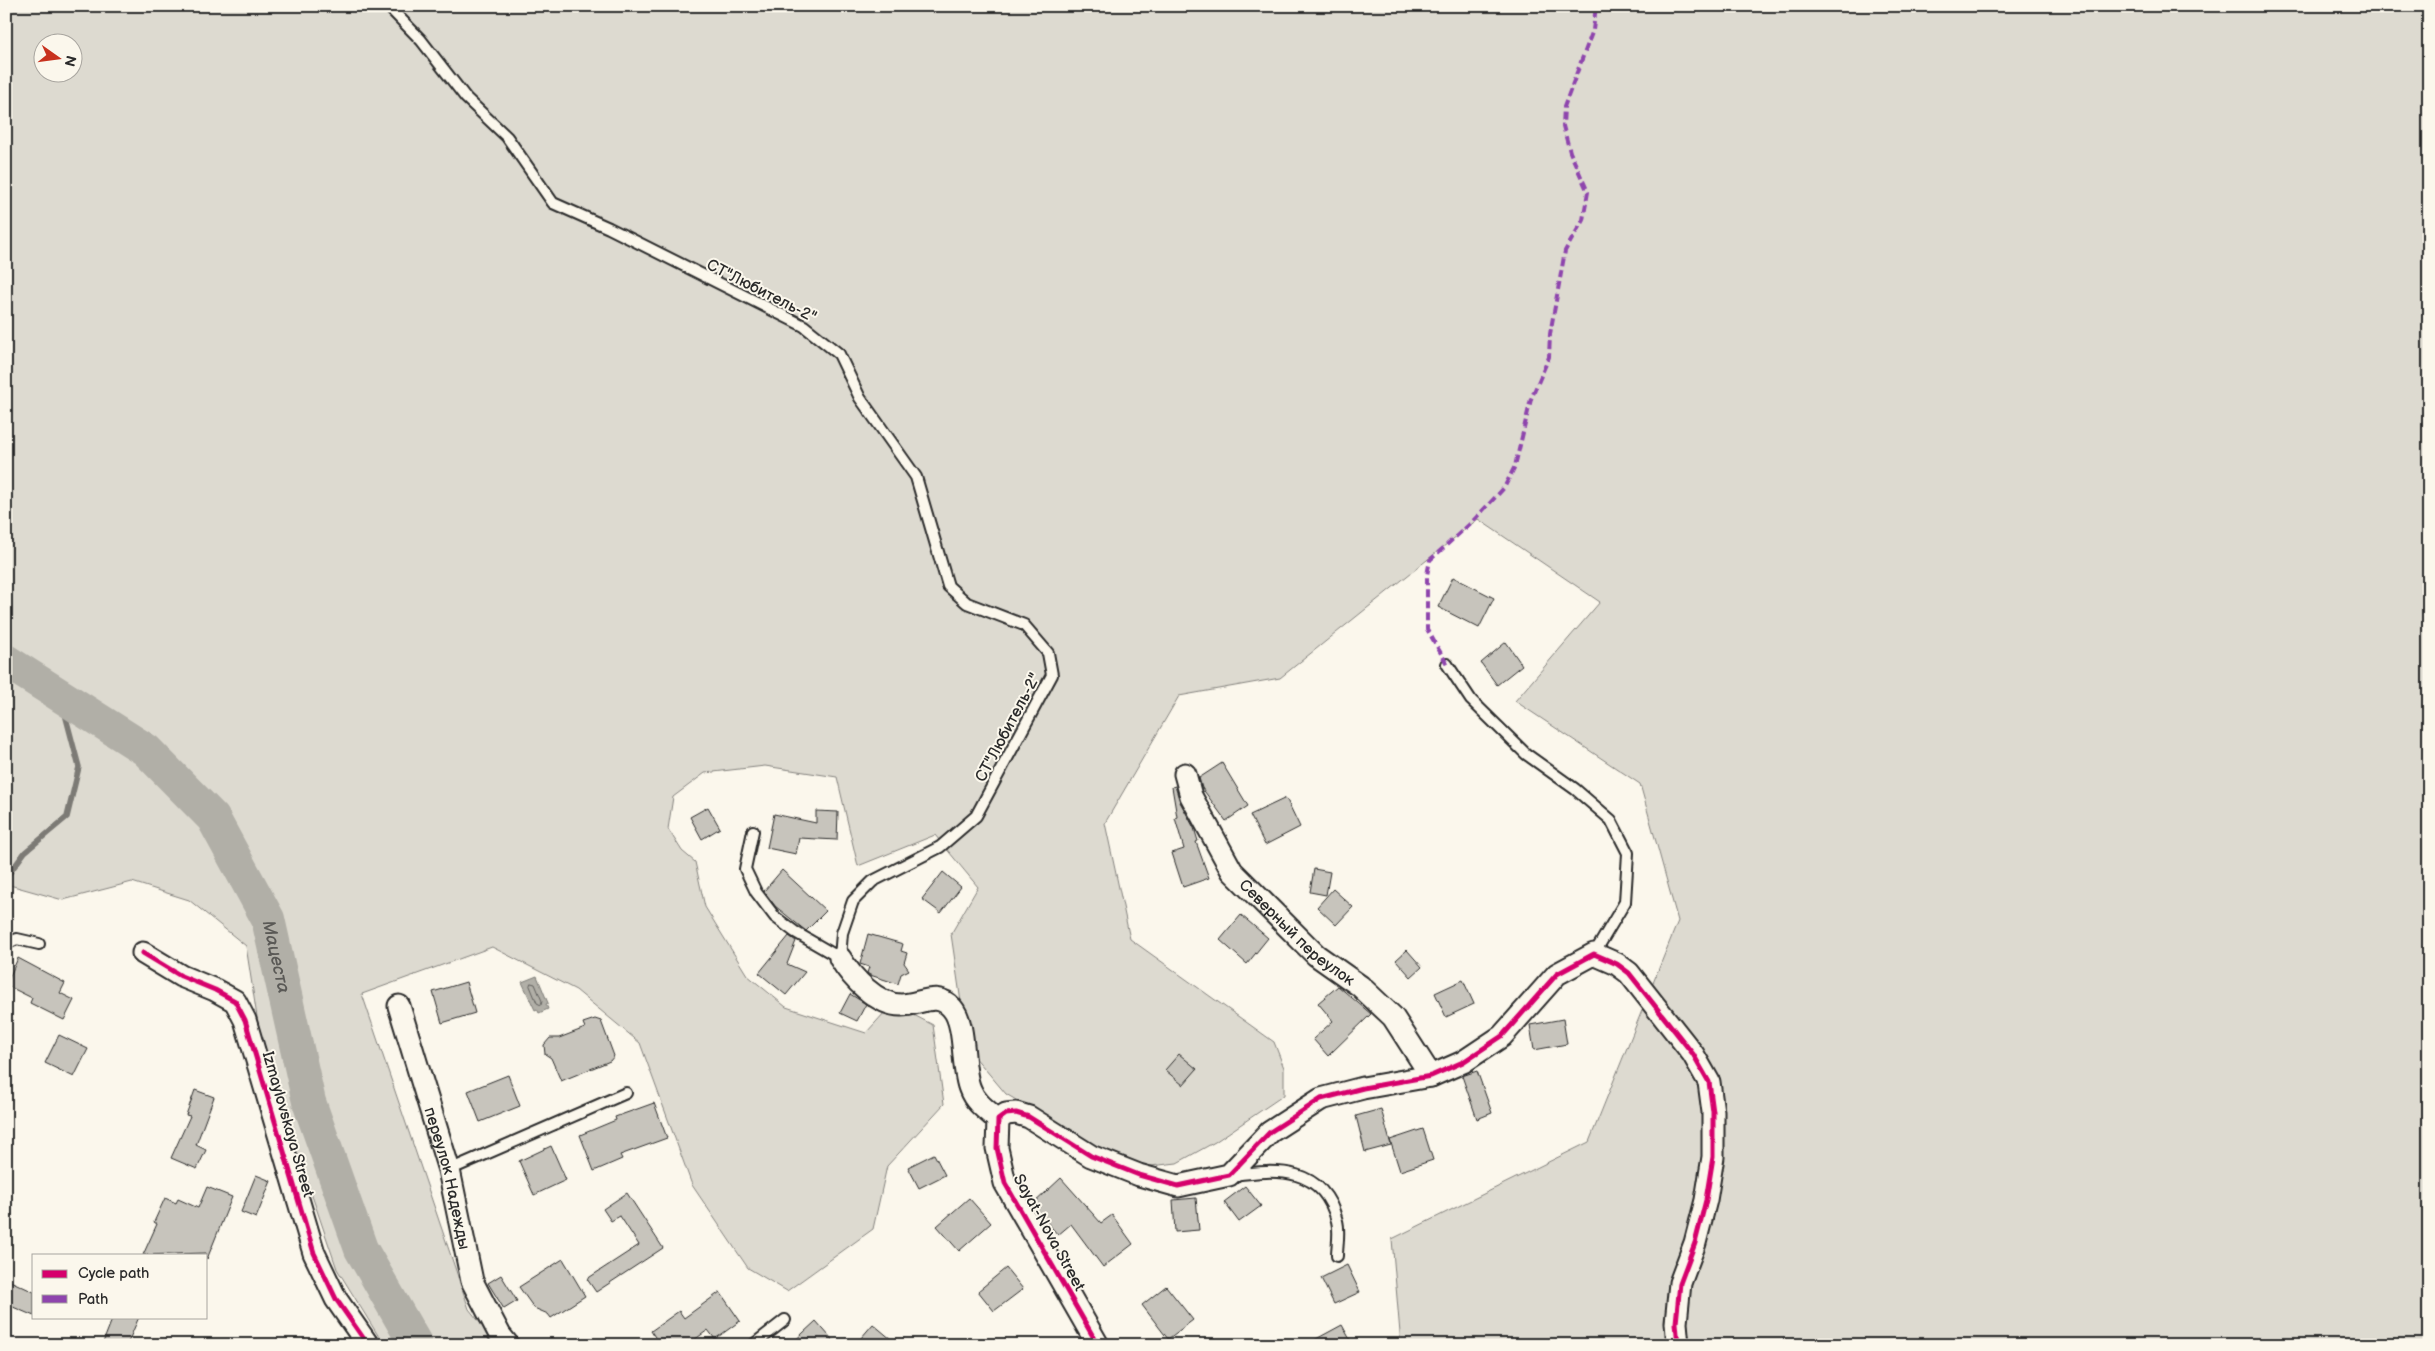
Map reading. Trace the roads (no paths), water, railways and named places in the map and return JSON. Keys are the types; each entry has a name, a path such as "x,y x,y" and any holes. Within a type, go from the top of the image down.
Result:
{"street":[{"name":"Северный переулок","path":"1185,774 1191,796 1232,871 1316,954 1360,986 1393,1017 1431,1076"},
{"name":"Izmaylovskaya Street","path":"143,953 181,976 215,990 235,1001 245,1020 314,1253 336,1299 368,1345"},
{"path":"840,958 849,974 884,1001 901,1005 933,998 945,1002 953,1008 963,1043 969,1088 976,1101 998,1120 1006,1114 1016,1112 1029,1117 1091,1156 1139,1175 1178,1186 1229,1176 1270,1132 1321,1100 1363,1088 1431,1076 1463,1062 1502,1036 1557,974 1594,954 1617,964 1629,973 1693,1054 1709,1082 1713,1112 1713,1157 1706,1200 1695,1243 1680,1283 1676,1323 1678,1345"},
{"name":"переулок Надежды","path":"399,1006 450,1170 472,1281 500,1335 508,1345"},
{"name":"Sayat-Nova Street","path":"998,1120 997,1148 1004,1183 1098,1345"}],"lane":[{"name":"СТ\"Любитель-2\"","path":"388,6 422,40 466,98 507,137 553,203 609,228 804,326 839,354 860,398 916,477 948,586 967,602 1024,625 1048,653 1052,675 976,816 940,847 873,881 866,888 854,901 842,933 840,958"},
{"path":"1447,664 1471,700 1526,754 1575,788 1611,820 1628,853 1625,902 1594,954"},
{"path":"753,831 745,869 756,892 775,917 795,932 840,958"},
{"path":"6,944 17,939 39,944"},
{"path":"450,1170 626,1094"},
{"path":"1229,1176 1268,1170 1304,1176 1320,1188 1337,1222 1337,1256"},
{"path":"753,1345 785,1320"}],"water":[{"path":"537,976 548,1003 546,1004 548,1009 539,1013 537,1009 535,1010 522,982"}],"waterway":[{"name":"Мацеста","path":"6,661 146,750 213,818 268,919 309,1102 361,1249 416,1345"},
{"path":"6,878 25,852 67,817 79,767 65,714 8,662"}]}
